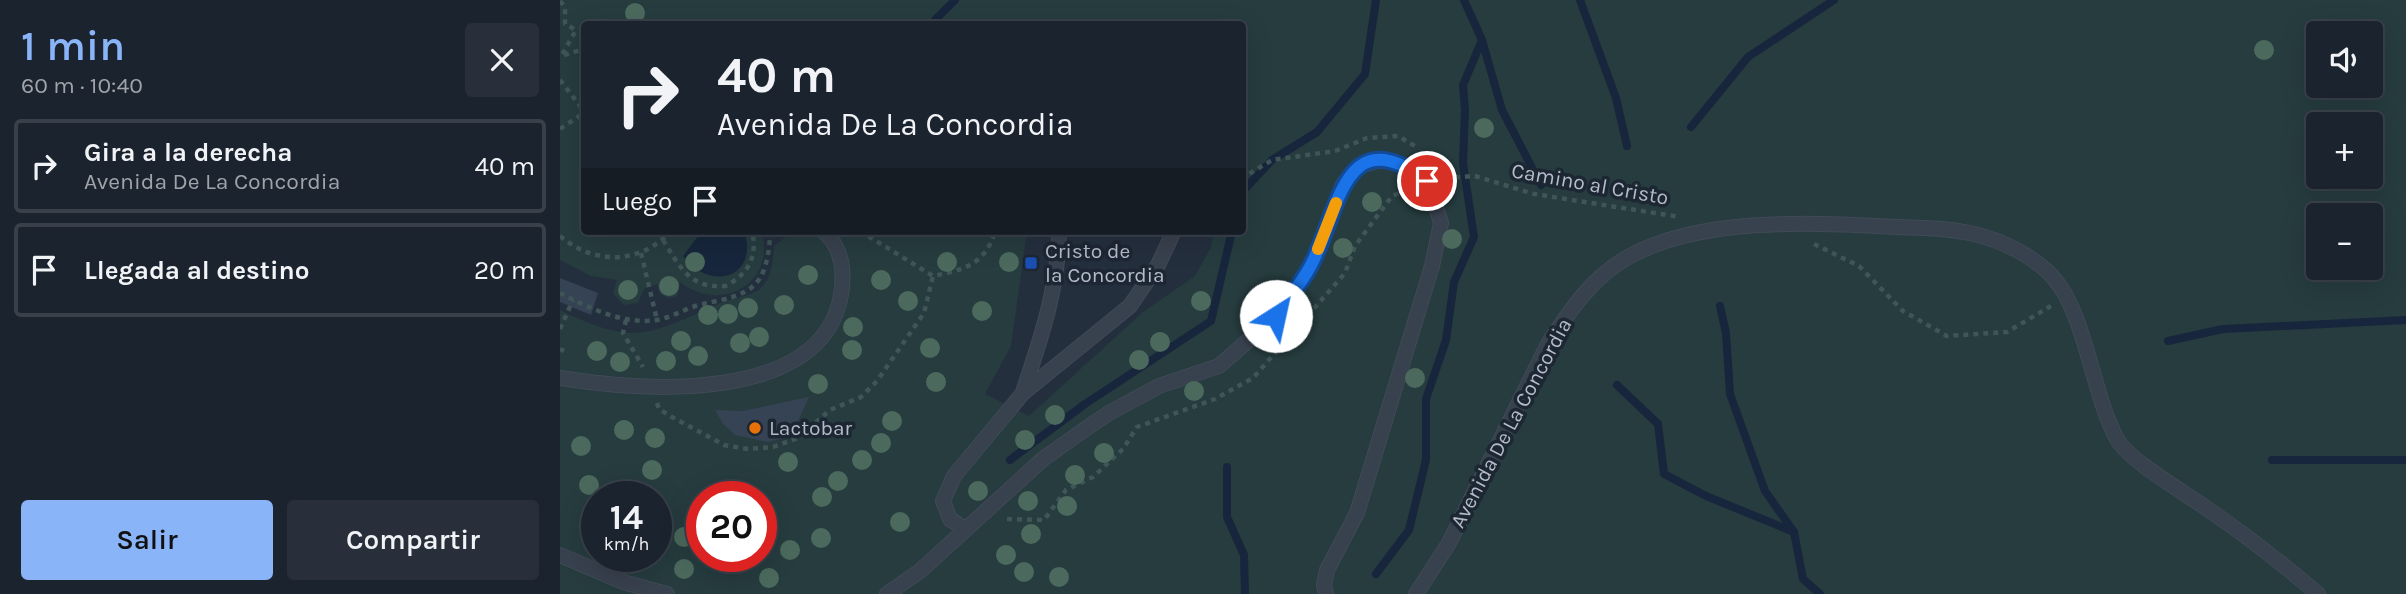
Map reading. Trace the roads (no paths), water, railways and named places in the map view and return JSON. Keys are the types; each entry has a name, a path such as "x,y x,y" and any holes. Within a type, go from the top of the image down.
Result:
{"lane":[{"path":"887,594 919,571 1043,460 1109,413 1159,386 1219,366 1276,316 1311,267 1343,184 1359,166 1381,160 1409,167 1427,181 1441,223 1432,266 1357,513 1327,570 1324,585 1326,594"},
{"name":"Avenida De La Concordia","path":"1416,594 1449,543 1548,344 1599,276 1630,256 1665,241 1712,230 1803,225 1935,229 1972,234 2021,251 2050,274 2067,297 2118,441 2156,474 2272,555 2318,594"},
{"path":"560,379 623,388 700,386 751,376 799,359 828,331 841,296 843,263 826,235"},
{"path":"1023,393 1049,315 1058,268 1059,235"},
{"path":"965,529 950,519 943,501 954,476 1023,393 1130,306 1158,265 1172,235"},
{"path":"560,555 623,582 667,594"}],"water":[{"path":"699,235 745,235 747,247 745,260 739,269 730,275 706,274 683,256"}],"waterway":[{"path":"934,21 955,0"},
{"path":"1246,188 1272,160 1317,132 1365,74 1376,0"},
{"path":"1464,0 1482,40 1502,110 1541,185"},
{"path":"1580,0 1616,98 1627,146"},
{"path":"1691,127 1748,57 1834,0"},
{"path":"1376,574 1409,530 1426,460 1426,399 1446,340 1454,282 1474,237 1463,163 1463,85 1482,40"},
{"path":"1010,460 1085,404 1211,321 1231,235"},
{"path":"1720,306 1726,333 1730,394 1765,491 1794,532 1803,579 1820,594"},
{"path":"2168,341 2223,329 2406,320"},
{"path":"1617,385 1658,424 1664,474 1706,496 1794,532"},
{"path":"2272,460 2406,460"},
{"path":"1227,467 1227,517 1244,555 1245,594"}],"place":[{"name":"Cristo de la Concordia","path":"1031,263"},
{"name":"Lactobar","path":"755,428"}]}
